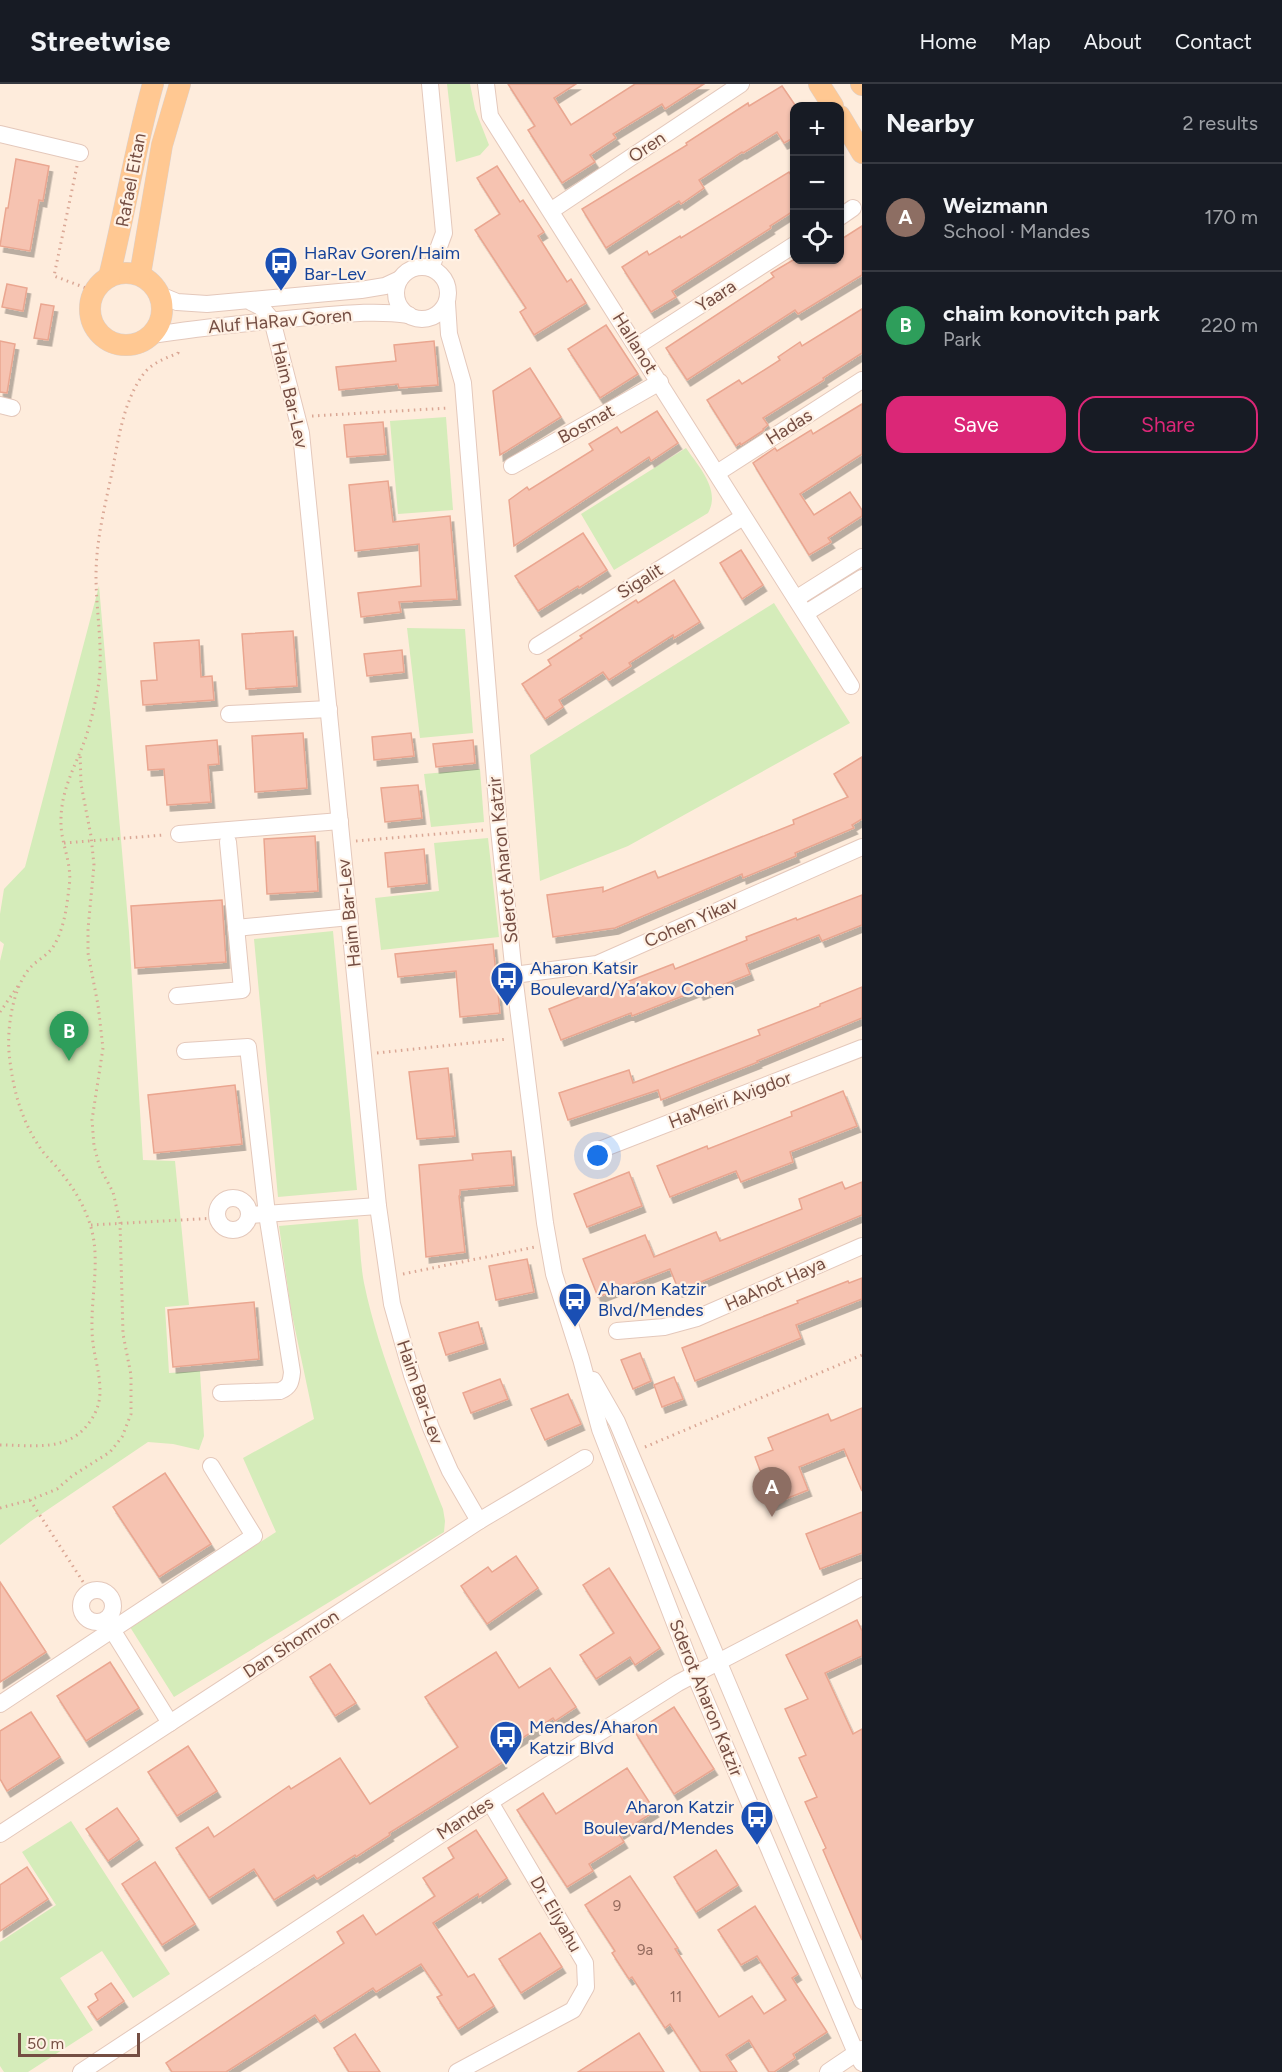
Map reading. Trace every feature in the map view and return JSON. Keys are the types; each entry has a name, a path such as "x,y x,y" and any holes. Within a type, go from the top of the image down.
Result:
{"main road":[{"name":"Rafael Eitan","path":"102,284 126,204 138,139 153,84"},
{"name":"Rafael Eitan","path":"140,275 162,145 180,84"},
{"path":"819,84 830,102"},
{"path":"844,124 862,153"},
{"path":"119,273 140,275 155,287 160,295 162,313 160,321 152,334 137,344 117,345 106,340 92,324 89,313 90,301 102,284 119,273"}],"street":[{"path":"430,84 444,233 431,268"},
{"name":"HaIlanot","path":"486,84 490,116 552,210 851,686"},
{"name":"Oren","path":"552,210 741,84"},
{"path":"0,134 80,153"},
{"name":"Yaara","path":"637,346 790,248"},
{"path":"414,268 431,268 439,273 448,287 447,303 434,316 426,319 413,317 398,303 396,295 400,279 414,268"},
{"name":"Aluf HaRav Goren","path":"160,295 177,302 207,304 251,302 361,290 386,286 400,279"},
{"name":"Haim Bar-Lev","path":"251,302 261,307 272,320 298,417 387,1277 401,1340 430,1428 450,1471 479,1521"},
{"name":"Sderot Aharon Katzir","path":"447,303 449,334 463,383 499,829 514,975 554,1274 600,1429 694,1673 860,2055"},
{"name":"Aluf HaRav Goren","path":"152,334 272,320 386,311 413,317"},
{"name":"Sderot Aharon Katzir","path":"413,317 440,334 455,356"},
{"name":"Hadas","path":"717,473 862,380"},
{"name":"Bosmat","path":"512,466 660,382"},
{"name":"Sigalit","path":"537,646 743,517"},
{"path":"801,605 862,557"},
{"path":"801,605 862,578"},
{"path":"229,714 329,709"},
{"path":"179,834 340,821"},
{"path":"177,996 242,990 228,842"},
{"name":"Cohen Yikav","path":"514,975 597,964 862,847"},
{"path":"236,928 350,917"},
{"path":"185,1051 248,1047 267,1214 290,1358 291,1382 287,1388 280,1391 221,1393"},
{"name":"HaMeiri Avigdor","path":"597,1151 862,1048"},
{"path":"229,1198 239,1199 247,1206 249,1215 245,1225 241,1228 231,1231 222,1227 217,1218 216,1213 220,1203 229,1198"},
{"path":"249,1215 378,1206"},
{"name":"HaAhot Haya","path":"617,1331 664,1327 697,1318 862,1246"},
{"name":"Sderot Aharon Katzir","path":"581,1359 617,1422 862,2001"},
{"name":"Dan Shomron","path":"0,1834 479,1521 585,1458"},
{"path":"0,1704 109,1625 254,1536 211,1466"},
{"name":"Mandes","path":"81,2072 490,1802 694,1673 862,1587"},
{"path":"109,1625 114,1607 111,1597 104,1590 89,1592 82,1599 83,1614 91,1621 109,1625 170,1723"},
{"name":"Dr. Eliyahu","path":"458,2072 573,2010 586,1987 585,1963 490,1802"},
{"path":"828,2072 860,2055"}],"path":[{"path":"80,153 54,276 102,284"},
{"path":"0,1012 30,968 53,947 61,930 71,873 61,823 63,796 86,735 100,668 96,554 99,532 117,443 130,398 142,375 153,364 178,353 177,331"},
{"path":"298,417 464,408"},
{"path":"0,1508 30,1500 57,1489 72,1476 110,1452 128,1425 132,1396 123,1334 120,1223 113,1192 100,1168 94,1146 92,1120 103,1048 88,953 94,866 92,841 81,784 80,750"},
{"path":"342,842 499,829"},
{"path":"64,843 160,835"},
{"path":"0,1445 48,1446 73,1439 86,1428 99,1405 99,1379 92,1348 95,1273 90,1225 78,1195 38,1145 19,1105 9,1051 10,1021 21,982"},
{"path":"363,1054 522,1038"},
{"path":"90,1225 217,1218"},
{"path":"387,1277 549,1245"},
{"path":"630,1453 862,1355"},
{"path":"30,1500 89,1592"}],"green space":[{"path":"447,84 470,84 475,109 489,145 480,155 456,162"},
{"path":"446,417 453,510 398,514 390,421"},
{"path":"686,448 710,487 712,496 708,513 614,570 581,514"},
{"path":"99,586 129,932 143,1160 175,1161 189,1305 165,1307 169,1373 200,1371 204,1436 199,1450 173,1444 148,1442 31,1521 0,1545 0,961 4,944 0,941 0,914 4,889 25,867"},
{"path":"774,603 850,723 628,846 540,881 530,755"},
{"path":"407,628 465,629 473,733 420,738"},
{"path":"480,769 484,822 431,827 424,774"},
{"path":"488,838 499,937 381,950 375,898 439,891 434,843"},
{"path":"333,931 357,1190 278,1197 254,939"},
{"path":"358,1219 363,1275 371,1312 399,1397 443,1509 444,1532 174,1697 130,1627 276,1532 243,1458 314,1419 291,1310 279,1226"},
{"path":"71,1821 170,1974 133,1998 102,1951 60,1978 93,2030 28,2072 4,2072 0,2066 0,1942 56,1905 22,1852"}],"building":[{"path":"508,84 576,84 554,98 571,125 635,84 704,84 665,109 662,104 613,134 616,138 590,155 595,162 562,183 528,130 535,126"},
{"path":"782,86 793,102 790,102 790,140 784,143 777,132 742,152 699,180 704,188 681,204 679,201 606,248 582,209 687,145 686,143 748,103 749,106"},
{"path":"16,159 49,166 43,201 39,200 30,251 0,246"},
{"path":"497,166 520,202 523,200 544,232 538,236 567,282 571,279 586,303 534,335 520,312 526,308 475,230 500,214 477,178"},
{"path":"789,172 790,174 790,213 770,226 771,228 672,291 676,297 651,312 622,267 647,251 649,255 680,236 681,238"},
{"path":"862,226 862,275 798,314 795,310 687,380 666,348 774,277 771,273 790,262 790,264 844,264 844,237"},
{"path":"7,284 27,288 23,311 2,307"},
{"path":"41,304 54,306 48,340 34,338"},
{"path":"862,309 862,353 763,418 768,425 764,430 736,446 707,400 739,380 742,384 780,360 778,357 800,342 802,346"},
{"path":"606,325 638,374 600,398 568,349"},
{"path":"0,341 15,344 7,393 0,392"},
{"path":"434,341 438,385 399,388 398,384 339,390 336,367 396,361 394,345"},
{"path":"530,368 561,417 500,455 493,391"},
{"path":"862,404 862,454 800,494 814,515 850,492 862,510 862,516 828,538 831,542 809,555 753,463 775,448 777,451 811,430 813,434"},
{"path":"657,411 678,443 651,461 649,457 514,546 509,500 527,487 529,490 593,450 589,444 617,427 621,433"},
{"path":"383,422 386,454 347,457 344,425"},
{"path":"388,481 393,522 450,516 457,599 399,602 401,612 361,617 358,593 421,586 419,544 355,551 349,485"},
{"path":"583,533 607,570 538,611 515,576"},
{"path":"741,550 763,585 742,599 720,563"},
{"path":"674,580 700,622 674,638 673,635 629,663 631,666 609,680 603,672 559,700 563,707 545,719 522,684 551,665 548,660 582,638 580,636 636,600 638,603"},
{"path":"293,631 297,686 246,689 242,634"},
{"path":"199,640 201,677 212,676 214,700 143,705 141,681 157,680 154,643"},
{"path":"402,650 404,672 367,676 364,654"},
{"path":"303,733 307,788 255,792 252,736"},
{"path":"411,733 414,756 374,760 372,737"},
{"path":"217,740 219,764 208,765 211,802 167,805 164,769 148,770 146,746"},
{"path":"473,740 475,763 436,767 433,744"},
{"path":"862,757 862,819 852,825 854,828 795,853 796,856 743,878 742,874 615,928 553,937 547,895 603,887 603,892 655,871 658,878 794,824 793,820 848,797 834,774"},
{"path":"418,785 422,818 385,822 381,788"},
{"path":"315,836 318,891 267,894 264,839"},
{"path":"424,849 427,883 388,887 385,853"},
{"path":"862,895 862,925 822,941 819,935 746,964 750,974 700,994 698,990 561,1040 549,1009 673,964 675,969 747,940 746,937"},
{"path":"222,900 226,962 135,968 131,906"},
{"path":"493,944 500,1013 460,1017 456,971 398,977 395,954"},
{"path":"862,987 862,1018 661,1100 658,1090 568,1120 559,1093 629,1070 633,1083 760,1035 758,1030"},
{"path":"448,1068 455,1136 417,1139 409,1072"},
{"path":"235,1085 242,1144 154,1153 148,1095"},
{"path":"843,1091 857,1126 790,1152 793,1162 741,1182 736,1171 670,1197 657,1166 792,1116 791,1112"},
{"path":"511,1151 514,1185 460,1190 465,1252 426,1257 419,1165 473,1160 472,1154"},
{"path":"629,1172 642,1206 587,1227 574,1194"},
{"path":"842,1182 845,1189 862,1182 862,1215 679,1291 670,1269 598,1297 583,1259 645,1235 654,1257 716,1232 720,1241 802,1209 799,1199"},
{"path":"527,1259 534,1292 496,1300 489,1266"},
{"path":"862,1278 862,1299 796,1325 801,1338 695,1381 682,1348 848,1281 849,1283"},
{"path":"254,1302 259,1359 173,1367 168,1310"},
{"path":"478,1322 484,1343 446,1355 439,1333"},
{"path":"640,1353 651,1381 633,1389 621,1360"},
{"path":"674,1377 683,1399 662,1407 654,1385"},
{"path":"500,1379 508,1399 471,1413 463,1393"},
{"path":"568,1394 581,1424 545,1440 531,1409"},
{"path":"862,1408 862,1491 844,1449 799,1467 808,1490 773,1504 755,1457 773,1450 768,1438 828,1414 831,1421"},
{"path":"165,1473 211,1544 159,1577 113,1507"},
{"path":"862,1512 862,1553 820,1569 806,1534"},
{"path":"516,1556 538,1588 487,1624 461,1586 488,1567 492,1572"},
{"path":"609,1568 660,1648 635,1665 630,1657 596,1679 580,1655 614,1633 583,1585"},
{"path":"0,1582 46,1652 0,1682"},
{"path":"857,1620 862,1631 862,1656 825,1673 853,1734 862,1729 862,1940 823,1850 826,1848 805,1802 817,1797 799,1758 806,1755 785,1709 808,1699 786,1655"},
{"path":"496,1652 519,1688 550,1668 576,1707 555,1721 553,1718 498,1754 503,1762 389,1833 390,1835 356,1857 355,1855 317,1879 314,1875 274,1900 254,1869 209,1898 176,1848 208,1827 214,1837 289,1786 291,1789 340,1758 370,1804 458,1747 425,1697"},
{"path":"110,1662 139,1708 86,1741 57,1696"},
{"path":"330,1664 356,1703 335,1716 310,1677"},
{"path":"674,1707 714,1769 674,1794 635,1732"},
{"path":"31,1712 60,1757 7,1791 0,1779 0,1731"},
{"path":"188,1746 217,1791 177,1816 148,1772"},
{"path":"627,1768 655,1811 619,1834 624,1842 589,1864 593,1871 567,1887 517,1810 543,1793 556,1814"},
{"path":"117,1808 139,1839 108,1861 86,1829"},
{"path":"476,1830 507,1878 433,1923 468,1977 474,1974 494,2006 458,2029 437,1997 442,1995 421,1964 376,1992 373,1988 320,2022 315,2015 226,2072 172,2072 166,2063 344,1943 337,1932 363,1915 376,1935 435,1896 423,1878 454,1858 448,1848"},
{"path":"716,1850 738,1885 696,1912 674,1877"},
{"path":"155,1862 195,1924 162,1945 122,1884"},
{"path":"27,1867 48,1899 0,1931 0,1885"},
{"path":"630,1876 678,1948 675,1949 719,2017 752,1996 764,2014 786,2000 757,1956 741,1965 718,1930 755,1906 798,1974 792,1978 827,2032 793,2054 795,2058 774,2072 769,2072 749,2040 726,2055 737,2072 701,2072 670,2024 665,2028 632,1977 629,1979 612,1953 615,1951 585,1905"},
{"path":"540,1933 562,1967 521,1993 499,1959"},
{"path":"111,1983 124,2001 97,2020 88,2007 98,2000 95,1994"},
{"path":"639,2033 664,2072 578,2072"},
{"path":"355,2034 380,2072 349,2072 334,2048"}],"place":[{"name":"HaRav Goren/Haim Bar-Lev","path":"281,292"},
{"name":"Aharon Katsir Boulevard/Ya’akov Cohen","path":"507,1007"},
{"name":"chaim konovitch park","path":"69,1061"},
{"name":"Aharon Katzir Blvd/Mendes","path":"575,1328"},
{"name":"Weizmann","path":"772,1517"},
{"name":"Mendes/Aharon Katzir Blvd","path":"506,1766"},
{"name":"Aharon Katzir Boulevard/Mendes","path":"757,1846"}]}
